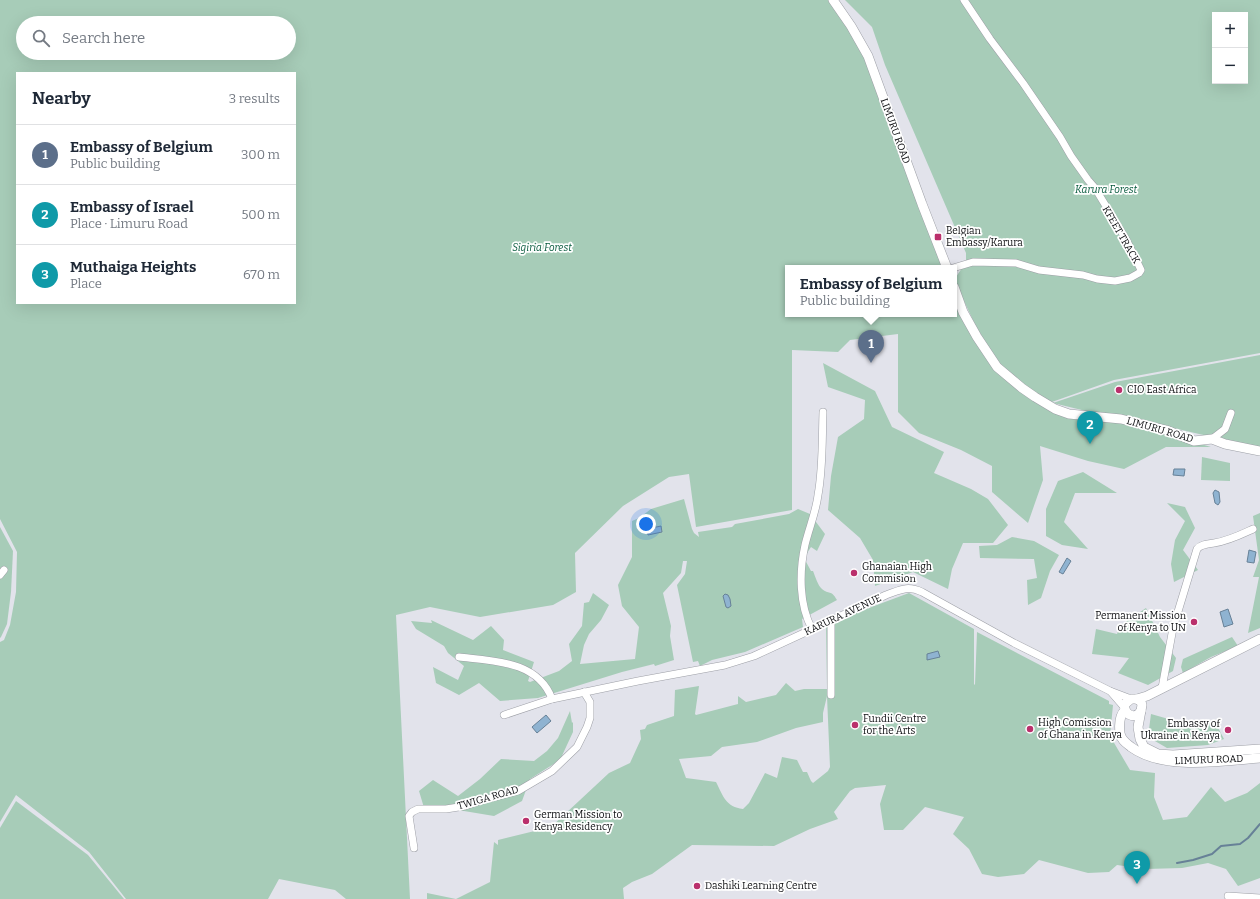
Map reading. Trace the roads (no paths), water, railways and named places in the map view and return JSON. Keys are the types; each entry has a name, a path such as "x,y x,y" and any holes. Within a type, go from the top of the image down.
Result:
{"main road":[{"name":"LIMURU ROAD","path":"833,0 851,26 868,56 923,209 946,265"},
{"name":"LIMURU ROAD","path":"957,295 963,312 977,337 997,367 1035,397 1055,409 1069,414 1121,419 1166,430 1194,441 1212,439 1225,444 1260,451"},
{"path":"1260,639 1147,696 1126,702 1125,708 1129,715 1134,716 1140,713 1158,696 1260,643"},
{"path":"1134,699 1141,702 1142,710 1138,727 1140,739 1144,747 1158,754 1173,755 1260,749"},
{"name":"LIMURU ROAD","path":"1125,708 1119,725 1122,739 1134,748 1151,757 1177,762 1260,758"}],"street":[{"name":"KFEET TRACK","path":"957,267 973,262 1016,263 1039,270 1083,275 1097,279 1115,281 1130,278 1139,273 1141,270 1127,241 1095,188 1079,168 1056,131 964,0"},
{"path":"812,629 807,619 802,594 802,561 818,496 823,412"},
{"path":"1212,439 1225,429 1231,413"},
{"path":"1162,688 1173,628 1197,549 1199,546 1204,544 1229,540 1253,529"},
{"name":"KARURA AVENUE","path":"504,715 555,698 725,665 754,656 891,593 903,589 914,588 1014,643 1110,691 1134,699"},
{"path":"831,620 831,695"},
{"path":"459,657 496,662 522,668 534,674 555,698"},
{"name":"KARURA AVENUE","path":"1110,691 1125,708"},
{"name":"TWIGA ROAD","path":"414,848 409,816 412,812 418,809 446,809 465,806 518,791 552,771 564,760 577,747 582,739 590,718 590,702 584,692"},
{"path":"1228,896 1260,898"}],"water":[{"path":"1174,469 1185,469 1184,476 1173,475"},
{"path":"1215,490 1219,492 1220,502 1218,505 1215,503 1213,493"},
{"path":"661,526 662,532 648,535 647,529"},
{"path":"1249,550 1256,552 1254,563 1247,562"},
{"path":"1067,558 1071,561 1063,574 1059,572"},
{"path":"725,594 728,595 730,599 731,606 728,608 726,607 723,596"},
{"path":"1228,609 1233,624 1224,627 1220,612"},
{"path":"938,651 940,657 927,660 927,654"},
{"path":"546,715 551,721 537,733 532,727"}],"waterway":[{"path":"1177,863 1212,854 1221,846 1240,844 1248,838 1260,824"}],"place":[{"name":"Belgian Embassy/Karura","path":"938,237"},
{"name":"Embassy of Belgium","path":"871,363"},
{"name":"CIO East Africa","path":"1119,390"},
{"name":"Embassy of Israel","path":"1090,444"},
{"name":"Ghanaian High Commision","path":"854,573"},
{"name":"Permanent Mission of Kenya to UN","path":"1194,622"},
{"name":"Fundii Centre for the Arts","path":"855,725"},
{"name":"High Comission of Ghana in Kenya","path":"1030,729"},
{"name":"Embassy of Ukraine in Kenya","path":"1228,730"},
{"name":"German Mission to Kenya Residency","path":"526,821"},
{"name":"Muthaiga Heights","path":"1137,884"},
{"name":"Dashiki Learning Centre","path":"697,886"}],"park label":[{"name":"Karura Forest","path":"1106,190"},
{"name":"Sigiria Forest","path":"542,248"}]}
